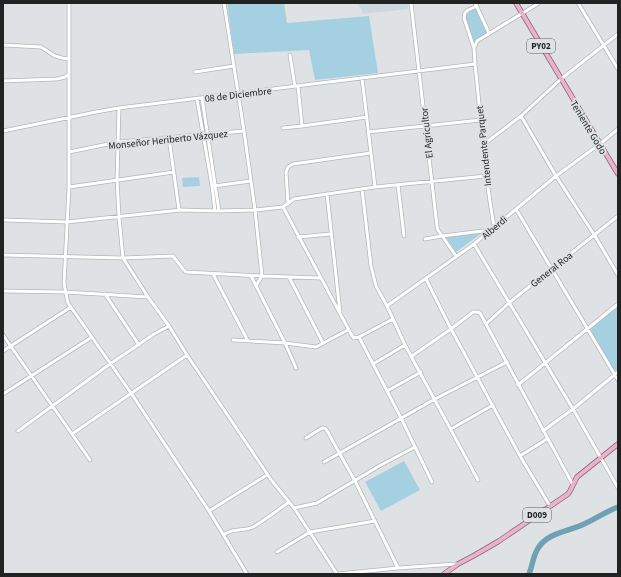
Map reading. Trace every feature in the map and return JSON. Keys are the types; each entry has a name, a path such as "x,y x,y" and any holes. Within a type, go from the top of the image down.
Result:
{"main road":[{"name":"PY02","path":"516,3 561,79"},
{"name":"Teniente Godo","path":"561,79 618,174"},
{"name":"D009","path":"444,574 458,564 499,541 568,494 577,477 618,444"}],"street":[{"path":"69,3 69,187 64,284 68,303 209,511 247,574"},
{"path":"224,3 251,181 262,276 256,286"},
{"name":"El Agricultor","path":"411,3 437,226 438,230 456,256"},
{"path":"474,48 477,40 539,3"},
{"path":"578,3 618,69"},
{"path":"476,5 489,33"},
{"name":"Intendente Parquet","path":"476,5 464,13 464,18 474,48 486,176 494,226"},
{"path":"483,145 521,116 561,79 618,34"},
{"path":"3,45 41,46 55,56 69,59"},
{"path":"290,56 302,126"},
{"name":"08 de Diciembre","path":"3,131 119,108 475,64"},
{"path":"195,72 234,66"},
{"path":"3,81 57,79 65,77 69,74"},
{"path":"362,78 375,187"},
{"path":"197,98 205,134 217,211"},
{"path":"202,98 205,134"},
{"path":"119,108 118,180 119,217 123,258 267,475 294,508 338,574 458,564"},
{"path":"521,116 556,176 595,236 618,275"},
{"path":"283,128 367,117"},
{"path":"368,132 481,120"},
{"name":"Alberdi","path":"387,306 474,244 556,176 618,129"},
{"name":"Monseñor Heriberto Vázquez","path":"69,152 118,142 244,131"},
{"path":"169,138 179,210"},
{"path":"288,204 286,172 288,167 293,164 371,153"},
{"path":"69,187 174,172"},
{"path":"3,220 67,222 179,210 217,211 283,208 294,199 375,187 486,176"},
{"path":"213,186 251,181"},
{"path":"398,185 404,236"},
{"path":"362,189 371,266 376,286 405,345 421,372 478,480"},
{"path":"327,194 340,314"},
{"path":"283,208 348,330 354,338 359,337 393,319"},
{"path":"516,209 616,374 618,380"},
{"name":"General Roa","path":"486,324 510,302 595,236 618,216"},
{"path":"425,239 490,230"},
{"path":"298,237 331,234"},
{"path":"474,244 546,362 618,488"},
{"path":"3,255 123,258 173,256 186,272 320,278"},
{"path":"213,274 248,341"},
{"path":"251,276 296,368"},
{"path":"289,277 323,343"},
{"path":"426,279 451,329 520,456 550,506"},
{"path":"3,291 65,292 148,297"},
{"path":"105,294 139,344"},
{"path":"518,385 618,304"},
{"path":"3,351 71,307"},
{"path":"412,356 473,312 480,314 573,485"},
{"path":"18,431 110,364 154,334 169,326"},
{"path":"233,340 285,343 316,347 348,330"},
{"path":"3,335 90,460"},
{"path":"359,337 432,482"},
{"path":"3,394 92,338"},
{"path":"373,364 405,345"},
{"path":"72,434 187,355"},
{"path":"324,462 435,399 506,362"},
{"path":"387,391 421,372"},
{"path":"543,431 616,374"},
{"path":"451,429 493,405"},
{"path":"306,438 322,428 326,429 355,481 398,568"},
{"path":"520,456 547,439"},
{"path":"294,508 316,503 380,465 415,447"},
{"path":"209,511 267,475"},
{"path":"223,535 234,530 244,530 252,527 289,502"},
{"path":"277,552 310,532 375,521"}],"shaded area":[{"path":"227,3 284,3 287,23 369,16 378,73 315,80 309,50 234,54"},
{"path":"358,3 408,3 408,9 363,14"},
{"path":"477,6 489,33 477,41 474,48 464,18 465,13"},
{"path":"199,177 200,186 183,187 182,178"},
{"path":"483,232 456,252 446,237"},
{"path":"618,304 618,372 615,375 588,329"},
{"path":"404,461 420,490 381,511 365,482"}],"waterway":[{"path":"529,574 536,553 541,544 551,536 586,523 618,507"},
{"path":"513,574 518,574"}]}
